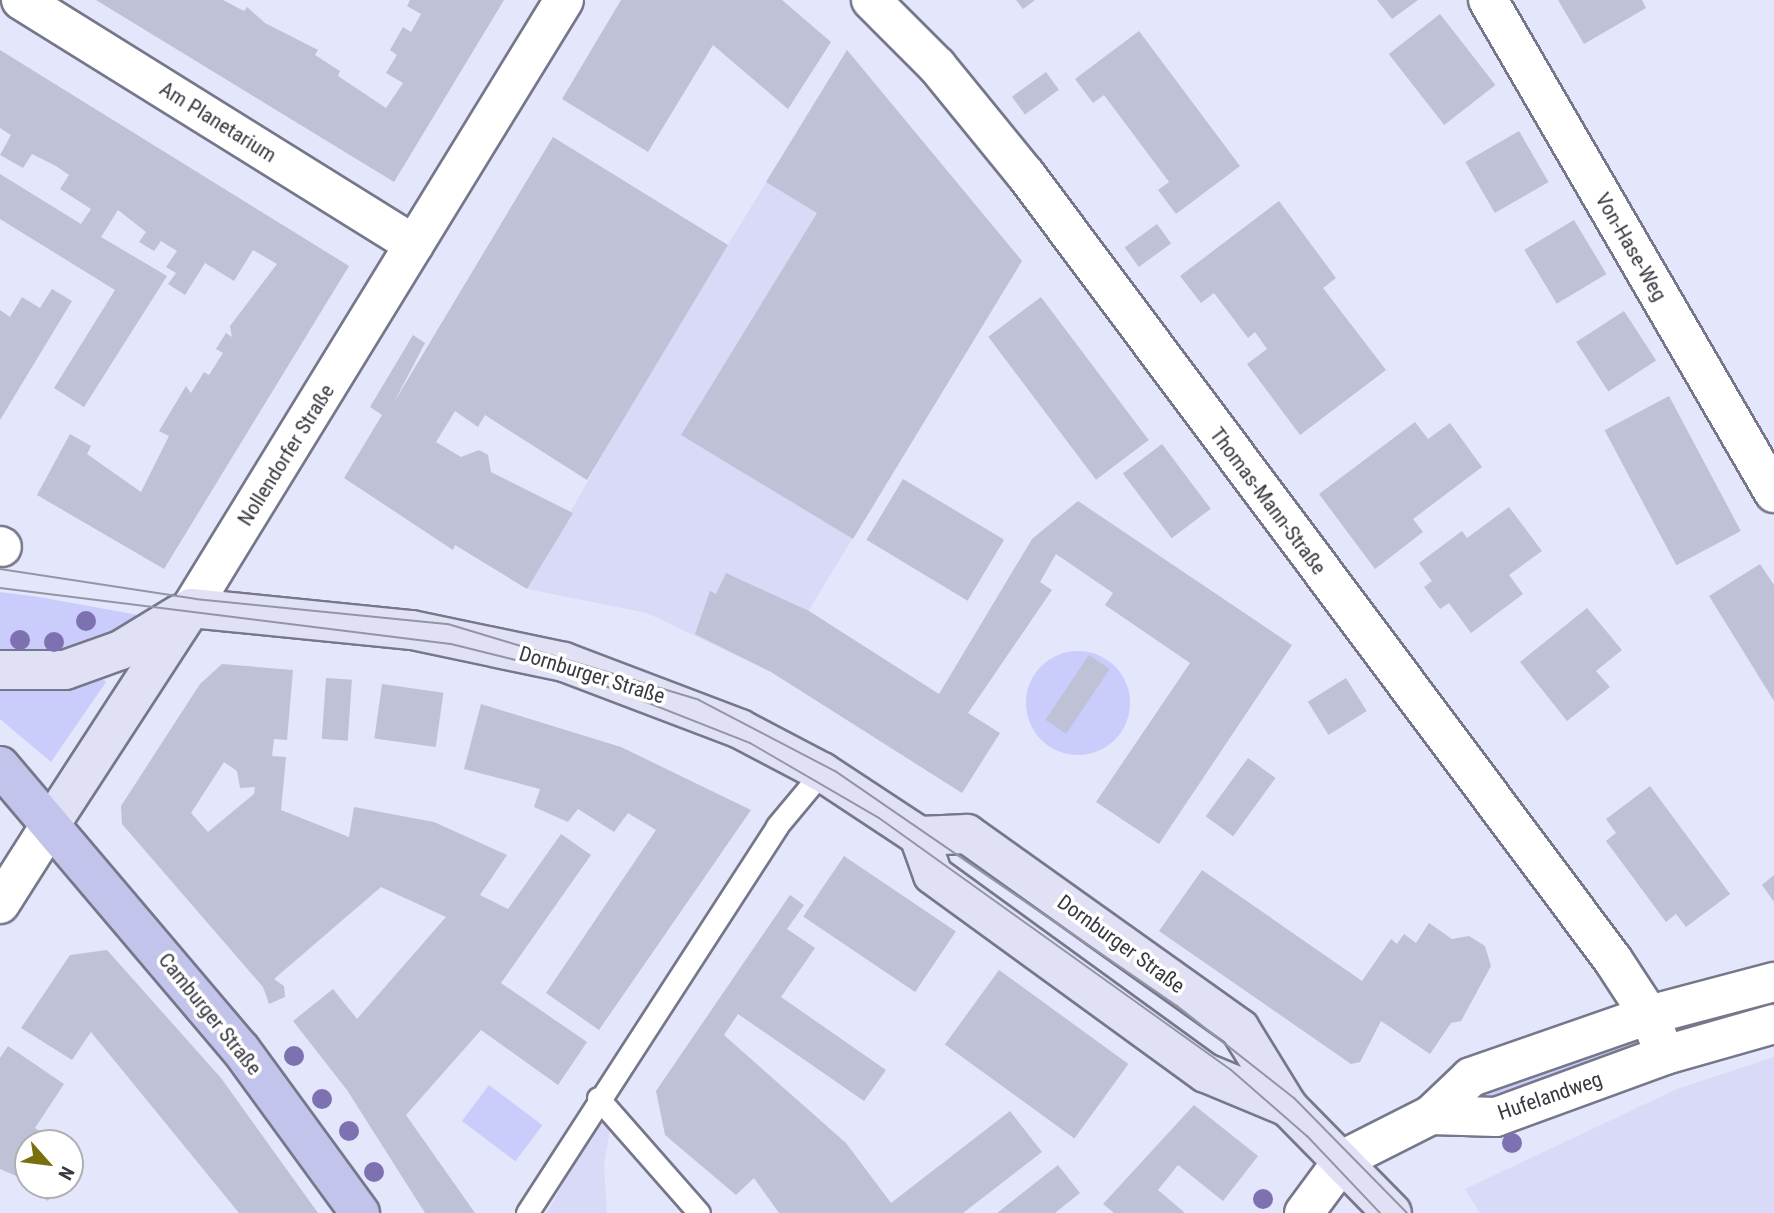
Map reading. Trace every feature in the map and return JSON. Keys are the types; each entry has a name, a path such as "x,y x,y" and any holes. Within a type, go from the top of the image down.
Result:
{"main road":[{"path":"0,766 52,822"},
{"name":"Camburger Straße","path":"52,822 241,1050 360,1213"}],"street":[{"name":"Am Planetarium","path":"21,0 414,245"},
{"name":"Nollendorfer Straße","path":"0,904 191,608 564,0"},
{"name":"Thomas-Mann-Straße","path":"871,0 937,66 1026,175 1649,1015"},
{"name":"Von-Hase-Weg","path":"1488,0 1774,493"},
{"path":"0,670 65,670 121,650 191,608"},
{"name":"Dornburger Straße","path":"191,608 412,630 564,662 664,695 822,772 919,836 967,834 1240,1029 1288,1107 1344,1160 1392,1213"},
{"name":"Dornburger Straße","path":"919,836 933,875 1206,1073 1288,1107"},
{"name":"Hufelandweg","path":"1344,1160 1432,1115 1471,1077 1649,1015 1774,982"},
{"path":"1649,1015 1665,1055"},
{"name":"Hufelandweg","path":"1432,1115 1496,1117 1665,1055 1774,1024"},
{"path":"1304,1213 1344,1160"}],"lane":[{"path":"527,1213 598,1098 777,826 822,772"},
{"path":"598,1098 699,1213"}],"shaded area":[{"path":"847,50 1022,261 771,672 647,613 527,589 638,392"},
{"path":"0,592 144,616 85,649 0,656"},
{"path":"1078,651 1098,655 1115,666 1126,683 1130,703 1126,723 1115,740 1098,751 1078,755 1058,751 1041,740 1030,723 1026,703 1030,683 1041,666 1058,655"},
{"path":"97,674 106,682 51,762 0,719 0,684"},
{"path":"1638,1039 1638,1049 1479,1102 1477,1095"},
{"path":"1774,1057 1774,1213 1480,1213 1465,1189 1677,1089"},
{"path":"489,1085 543,1125 515,1161 462,1121"},
{"path":"598,1119 610,1130 604,1165 607,1213 547,1213"}],"building":[{"path":"96,0 223,0 244,11 247,7 265,23 318,50 315,55 340,71 338,76 386,108 403,83 386,73 397,55 390,50 403,27 411,32 421,14 407,6 410,0 504,0 394,182"},
{"path":"621,0 782,0 831,42 788,109 713,45 648,152 562,99"},
{"path":"1016,0 1035,0 1023,9"},
{"path":"1377,0 1418,0 1392,19"},
{"path":"1558,0 1642,0 1646,8 1584,44"},
{"path":"1440,14 1495,85 1444,125 1389,54"},
{"path":"1139,31 1240,166 1176,214 1158,190 1169,182 1104,95 1093,103 1075,79"},
{"path":"0,50 349,266 164,569 37,495 70,434 91,446 87,454 141,492 169,436 159,431 186,386 191,393 204,372 209,375 223,353 216,349 226,333 232,337 230,326 277,264 253,250 234,281 205,263 185,295 168,284 176,273 166,267 177,251 161,241 154,251 139,242 146,232 118,210 101,237 167,276 84,407 54,388 115,290 0,219 0,174 81,224 91,209 60,189 69,175 56,166 32,154 23,168 0,155 11,135 0,128"},
{"path":"847,50 1022,261 853,539 681,435 817,213 766,182"},
{"path":"1046,72 1059,90 1025,114 1012,97"},
{"path":"1519,131 1548,182 1495,213 1465,162"},
{"path":"553,137 728,245 587,480 485,415 478,427 455,411 436,442 461,457 479,450 488,455 491,472 573,513 527,589 455,545 453,550 344,478 382,415 370,407 413,335 425,343 393,404"},
{"path":"1279,201 1336,278 1323,288 1386,370 1300,435 1247,364 1267,349 1255,332 1248,338 1214,293 1201,303 1180,276"},
{"path":"1574,220 1606,274 1557,304 1524,250"},
{"path":"1157,224 1171,243 1139,267 1125,248"},
{"path":"52,289 72,301 0,420 0,310 10,317 22,297 40,308"},
{"path":"1041,297 1149,440 1096,480 988,337"},
{"path":"1624,311 1656,360 1608,392 1576,342"},
{"path":"1669,396 1741,531 1676,565 1605,430"},
{"path":"1415,422 1428,439 1450,423 1482,467 1413,519 1423,532 1375,569 1319,494"},
{"path":"1162,444 1211,509 1172,538 1123,473"},
{"path":"903,479 1004,540 968,601 866,540"},
{"path":"1078,501 1292,645 1159,844 1096,802 1190,663 1105,605 1113,593 1056,554 1040,582 1052,590 968,713 1000,733 962,793 771,672 695,634 710,591 716,594 726,573 809,611 939,694 1032,539"},
{"path":"1509,507 1542,551 1509,575 1523,594 1471,633 1449,603 1440,609 1424,587 1432,581 1419,563 1462,531 1467,538"},
{"path":"1760,564 1774,585 1774,701 1709,596"},
{"path":"1587,608 1622,650 1596,671 1610,687 1567,721 1520,662"},
{"path":"1089,655 1110,669 1066,734 1045,720"},
{"path":"222,664 293,670 287,740 274,739 272,756 286,757 281,810 349,837 354,807 434,822 507,855 480,895 508,909 561,834 591,855 501,983 587,1042 558,1085 481,1030 406,1115 475,1213 425,1213 347,1090 293,1021 333,989 357,1019 446,917 381,887 274,979 284,986 285,997 269,1004 263,987 122,824 121,806 200,684","holes":["224,762 237,771 240,788 255,787 254,794 208,832 191,813"]},
{"path":"326,678 352,680 348,741 322,739"},
{"path":"1346,678 1367,711 1329,735 1308,702"},
{"path":"382,684 443,693 436,747 374,738"},
{"path":"481,704 621,747 751,810 599,1030 546,993 656,830 628,813 614,832 578,809 568,822 534,807 540,789 464,769"},
{"path":"1248,758 1276,778 1233,836 1206,816"},
{"path":"1650,786 1730,894 1686,927 1676,914 1666,922 1606,841 1616,833 1606,819"},
{"path":"844,856 956,931 915,992 803,917"},
{"path":"1202,870 1362,981 1391,939 1397,944 1404,934 1416,943 1429,923 1452,939 1469,936 1485,946 1491,966 1461,1021 1451,1023 1430,1054 1381,1021 1360,1062 1351,1064 1159,931"},
{"path":"1774,875 1774,902 1762,885"},
{"path":"790,895 804,905 787,929 815,948 781,997 886,1070 864,1101 738,1014 724,1035 846,1143 891,1203 1010,1111 1042,1152 963,1213 779,1213 754,1178 736,1195 665,1135 656,1091"},
{"path":"107,950 221,1078 318,1213 239,1213 91,1032 72,1060 21,1028 70,955"},
{"path":"999,970 1128,1064 1074,1138 945,1044"},
{"path":"8,1046 64,1084 36,1129 14,1129 14,1175 0,1169 0,1058"},
{"path":"1194,1105 1258,1156 1223,1201 1178,1165 1158,1190 1185,1213 1114,1213 1103,1204"},
{"path":"1058,1165 1080,1193 1055,1213 997,1213"}],"tram line":[{"path":"0,569 196,599 448,624 699,700 835,771 1177,1006 1294,1098 1407,1213"},
{"path":"0,588 451,644 580,676 750,743 879,818 1231,1070 1307,1136 1380,1213"}]}
